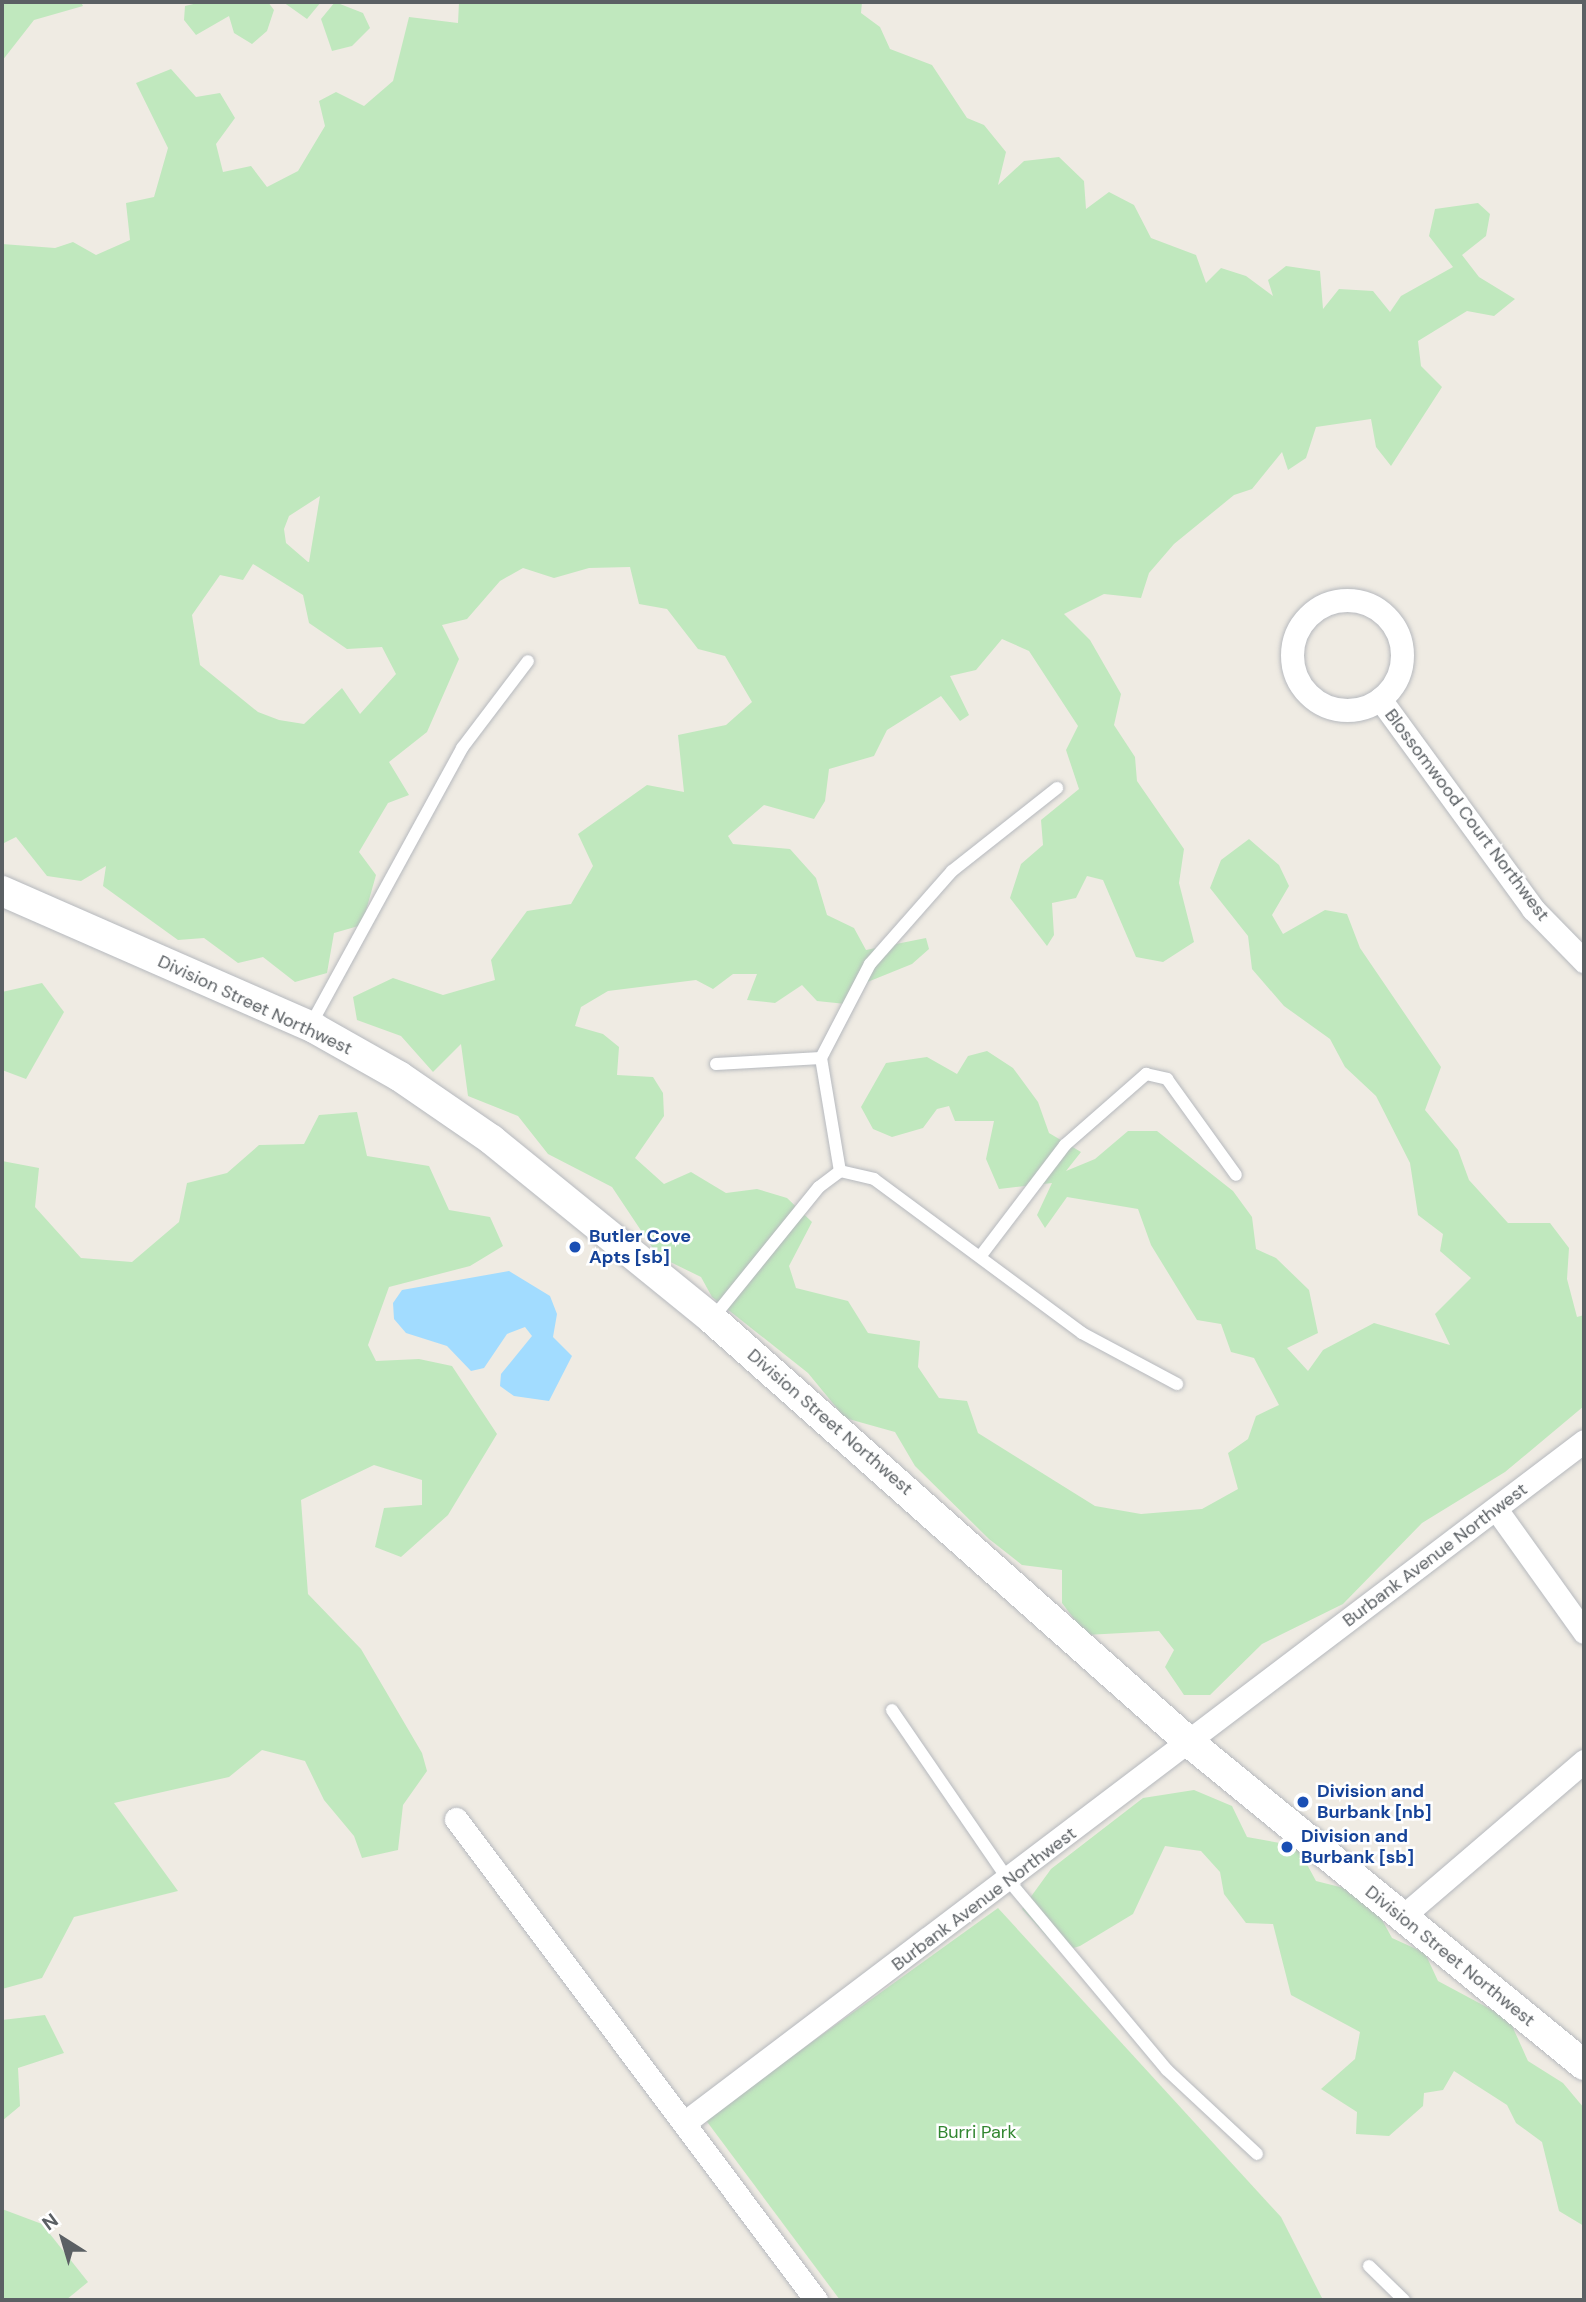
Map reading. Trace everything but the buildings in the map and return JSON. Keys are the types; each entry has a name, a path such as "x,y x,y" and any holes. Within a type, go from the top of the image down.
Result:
{"street":[{"name":"Blossomwood Court Northwest","path":"1356,600 1388,617 1402,651 1396,678 1380,699 1364,708 1328,707 1300,685 1294,642 1320,606 1356,600"},
{"name":"Blossomwood Court Northwest","path":"1380,699 1534,909 1584,961"},
{"name":"Division Street Northwest","path":"2,891 310,1026 399,1076 492,1140 712,1319 1190,1743 1584,2065"},
{"name":"Burbank Avenue Northwest","path":"684,2123 1009,1881 1584,1441"},
{"path":"1496,1509 1584,1632"},
{"path":"1402,1917 1584,1761"},
{"path":"456,1819 816,2300"}],"lane":[{"path":"310,1026 462,748 528,660"},
{"path":"840,1171 821,1058 870,964 952,871 1056,788"},
{"path":"716,1064 821,1058"},
{"path":"982,1254 1065,1145 1146,1074 1167,1079 1236,1175"},
{"path":"712,1319 820,1187 840,1171"},
{"path":"840,1171 874,1179 982,1254 1082,1333 1177,1384"},
{"path":"892,1710 1009,1881 1167,2070 1257,2154"},
{"path":"1369,2266 1404,2300"}],"green space":[{"path":"2,2 81,2 83,6 34,20 2,61"},
{"path":"202,2 268,2 274,10 267,31 252,44 234,33 229,16 196,35 184,20 185,6"},
{"path":"283,2 321,2 307,19"},
{"path":"335,2 363,13 370,28 352,46 332,51 321,19"},
{"path":"459,2 862,2 861,13 880,27 890,49 932,65 967,118 984,125 1006,152 998,185 1024,161 1059,157 1084,181 1086,209 1109,192 1134,205 1151,238 1196,255 1206,283 1221,268 1246,276 1273,296 1268,280 1286,266 1320,271 1323,309 1339,289 1373,291 1390,312 1401,296 1453,267 1429,236 1435,209 1478,203 1490,214 1486,236 1462,255 1479,277 1515,299 1494,316 1467,311 1418,341 1421,366 1442,387 1391,466 1376,447 1371,419 1316,427 1306,458 1288,470 1282,452 1252,489 1234,495 1174,544 1149,573 1141,598 1104,594 1064,614 1090,640 1121,694 1114,725 1135,757 1137,781 1184,849 1179,883 1194,942 1163,962 1136,957 1103,880 1087,876 1076,898 1052,903 1054,935 1047,946 1010,898 1021,864 1043,845 1041,820 1079,789 1066,750 1078,726 1029,651 1002,639 976,670 950,676 969,715 960,721 941,696 887,730 874,756 829,769 825,801 814,819 764,805 728,836 733,844 790,849 816,878 827,915 854,928 866,950 926,938 929,949 912,964 865,983 855,1005 817,1001 802,985 775,1003 747,1000 757,974 733,974 713,989 696,980 608,991 581,1007 575,1026 603,1034 619,1047 617,1075 653,1077 663,1093 664,1116 635,1158 664,1184 691,1172 726,1193 757,1189 787,1198 812,1222 789,1266 796,1288 848,1301 868,1333 920,1341 918,1367 939,1398 967,1401 978,1433 1095,1506 1141,1514 1202,1509 1238,1489 1228,1453 1248,1439 1256,1416 1279,1405 1254,1358 1231,1352 1221,1324 1197,1320 1151,1245 1138,1209 1067,1197 1045,1228 1037,1215 1052,1183 999,1189 986,1159 994,1121 955,1121 949,1106 937,1109 923,1128 892,1137 873,1129 861,1107 886,1063 927,1057 957,1074 968,1056 987,1051 1013,1068 1038,1102 1049,1133 1081,1152 1066,1171 1095,1159 1128,1131 1157,1131 1233,1191 1252,1217 1256,1249 1276,1258 1309,1290 1318,1333 1287,1348 1308,1371 1323,1350 1374,1323 1450,1345 1435,1314 1471,1278 1440,1251 1443,1234 1418,1215 1410,1163 1376,1096 1345,1067 1330,1039 1284,1006 1252,969 1248,936 1210,888 1221,860 1249,839 1279,865 1289,886 1272,915 1283,934 1325,910 1347,914 1360,948 1441,1067 1425,1110 1458,1150 1469,1180 1508,1223 1550,1223 1569,1248 1567,1279 1577,1317 1584,1315 1584,1406 1505,1472 1422,1523 1343,1604 1262,1644 1210,1695 1184,1695 1165,1667 1174,1650 1159,1631 1086,1635 1062,1603 1062,1570 1022,1565 989,1539 915,1466 895,1432 845,1418 808,1373 712,1297 701,1277 658,1256 612,1187 548,1154 518,1116 468,1096 461,1044 433,1072 401,1036 357,1020 353,997 393,978 443,995 495,980 491,960 527,911 571,904 593,866 578,834 647,785 684,792 678,735 726,725 752,702 725,656 698,649 667,609 639,604 630,567 589,568 554,578 523,568 500,581 467,619 442,625 459,659 427,732 389,762 409,795 388,803 359,852 376,875 362,925 334,933 327,973 295,982 263,957 238,963 204,938 178,940 103,886 106,866 81,881 47,876 16,837 2,844 2,244 55,248 73,242 96,255 130,240 126,203 154,197 168,148 136,83 171,69 196,97 220,93 235,118 216,144 223,172 251,166 267,187 298,171 325,126 319,101 336,92 364,106 393,81 409,17 458,23","holes":["320,496 309,562 308,562 286,543 284,529 289,516","253,564 303,595 309,623 347,649 382,647 396,674 360,714 342,688 304,724 279,720 258,712 200,665 192,615 220,575 243,580"]},
{"path":"42,983 64,1012 26,1079 2,1070 2,992"},
{"path":"357,1112 367,1156 429,1166 449,1210 490,1217 503,1246 470,1266 389,1287 368,1345 376,1361 419,1359 452,1366 497,1434 448,1515 401,1557 375,1547 384,1508 422,1505 422,1480 374,1465 301,1500 308,1594 361,1649 422,1753 427,1771 403,1805 398,1850 362,1858 354,1836 324,1800 305,1761 262,1750 229,1777 114,1803 178,1891 74,1917 42,1978 2,1989 2,1161 39,1168 35,1207 81,1258 132,1262 179,1222 187,1183 227,1173 259,1145 304,1144 319,1115"},
{"path":"1194,1790 1232,1806 1247,1837 1297,1846 1316,1881 1368,1894 1392,1938 1425,1953 1438,1981 1509,2019 1528,2061 1563,2083 1584,2108 1584,2226 1559,2211 1542,2142 1516,2123 1507,2105 1454,2071 1443,2090 1424,2093 1423,2106 1389,2136 1356,2134 1357,2112 1321,2089 1355,2059 1360,2032 1291,1995 1273,1924 1246,1923 1224,1894 1220,1872 1201,1851 1165,1846 1133,1914 1080,1946 1061,1952 1022,1909 1051,1869 1143,1798"},
{"name":"Burri Park","path":"998,1908 1281,2217 1323,2300 840,2300 705,2119"},
{"path":"45,2015 64,2053 18,2068 20,2106 2,2121 2,2020"},
{"path":"2,2209 42,2224 88,2282 66,2300 2,2300"}],"water":[{"path":"509,1271 550,1296 557,1314 553,1337 572,1356 549,1401 514,1396 500,1386 501,1374 532,1336 525,1327 507,1334 484,1368 471,1371 447,1346 406,1333 394,1319 393,1303 402,1290"}],"place":[{"name":"Butler Cove Apts [sb]","path":"575,1247"},
{"name":"Division and Burbank [nb]","path":"1303,1802"},
{"name":"Division and Burbank [sb]","path":"1287,1847"}]}
